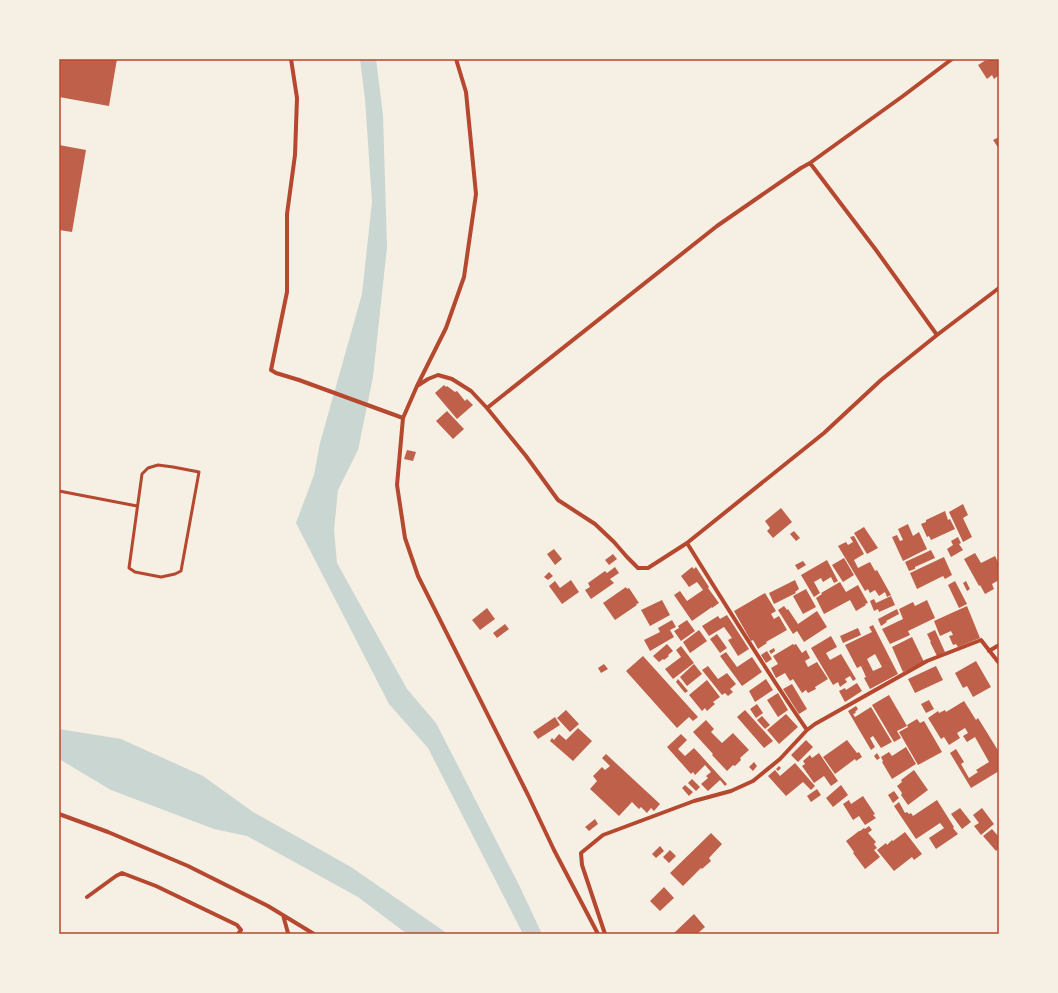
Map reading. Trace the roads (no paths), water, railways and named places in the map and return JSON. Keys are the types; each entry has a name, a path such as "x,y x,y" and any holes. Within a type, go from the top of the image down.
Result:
{"street":[{"path":"290,59 297,98 296,155 287,214 287,292 271,370 403,418"},
{"path":"456,59 466,92 476,194 464,277 446,328 403,418 397,485 405,538 418,576 554,850 598,934"},
{"path":"487,408 717,226 794,172 810,163 952,59"},
{"path":"810,163 876,250 937,335"},
{"path":"417,386 438,375 452,379 471,391 487,408 526,456 558,500 595,524 638,568 648,568 687,543 818,437 881,380 999,288"},
{"path":"687,543 724,604 807,730"},
{"path":"605,934 582,864 581,853 602,835 694,801 731,791 753,781 780,759 807,730 815,724 927,661 981,640 999,663"},
{"path":"989,651 999,645"},
{"path":"59,814 108,832 188,866 268,906 314,934"},
{"path":"87,897 122,873 156,886 237,925 241,930 238,934"},
{"path":"283,915 289,934"}],"lane":[{"path":"158,466 173,467 199,472 181,571 161,577 136,572 129,568 137,506 142,474 148,468 158,466"},
{"path":"59,491 137,506"}]}
